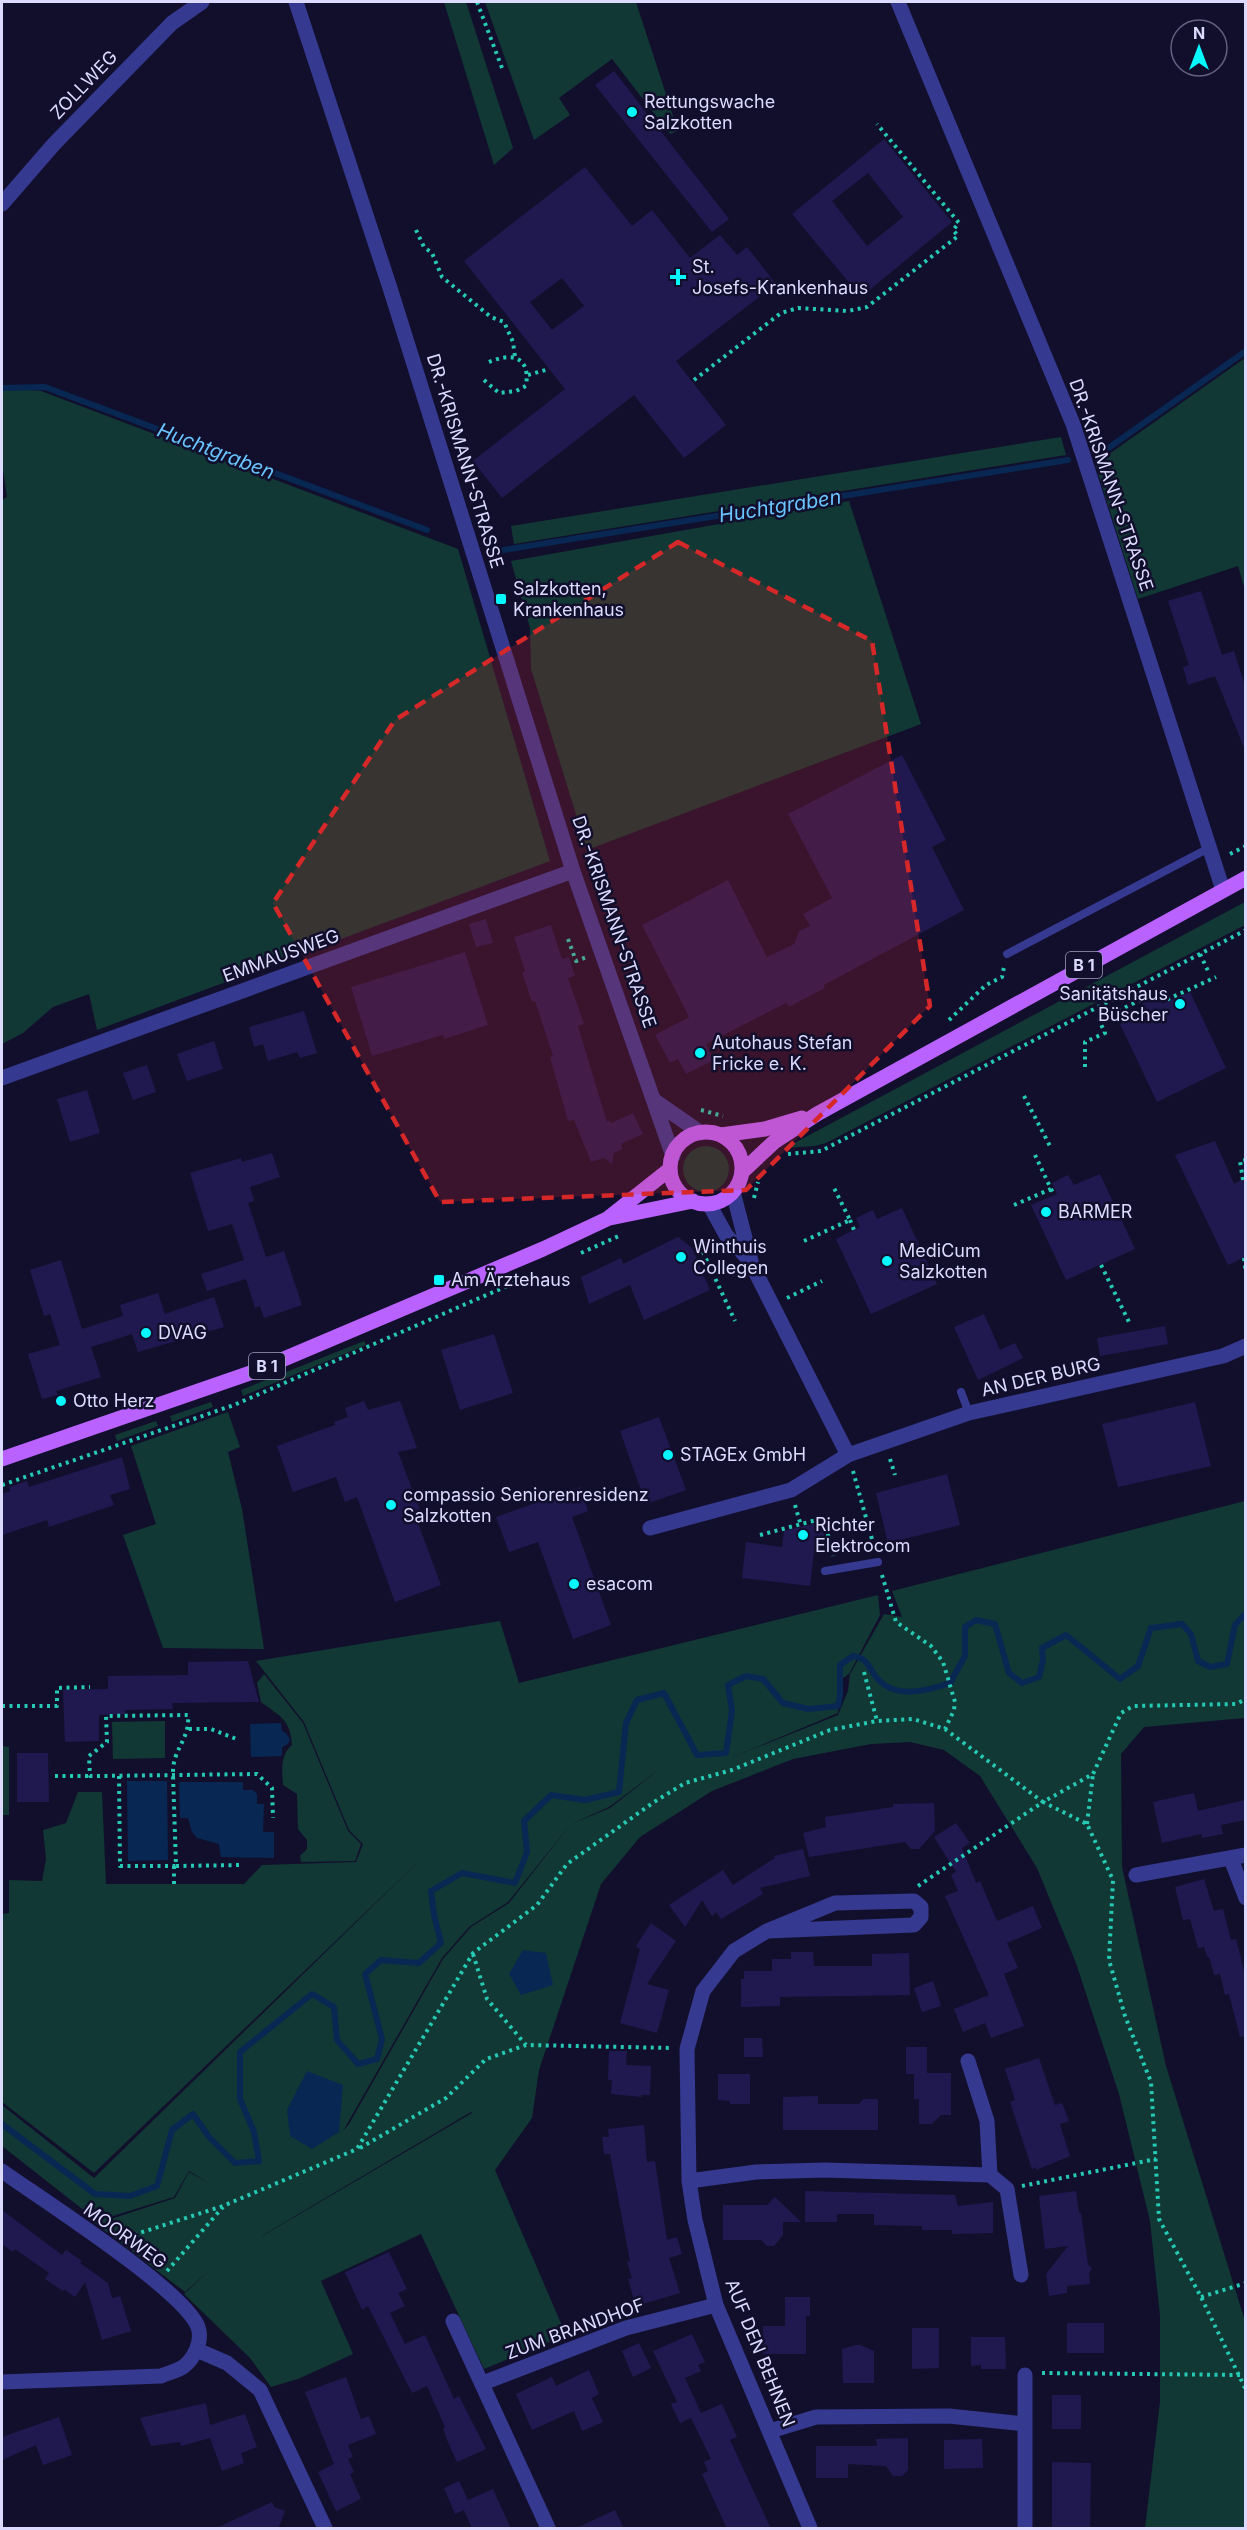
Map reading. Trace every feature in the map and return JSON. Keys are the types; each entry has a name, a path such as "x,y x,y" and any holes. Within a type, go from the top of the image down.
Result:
{"main road":[{"name":"B 1","path":"733,1192 742,1172 774,1142 817,1114 1245,878"},
{"name":"B 1","path":"607,1219 671,1162 684,1140 701,1133 721,1136 765,1129 817,1114"},
{"path":"721,1136 737,1150 742,1172"},
{"path":"671,1162 676,1189 693,1202"},
{"path":"709,1204 726,1198 733,1192"},
{"name":"B 1","path":"2,1459 253,1372 543,1249 607,1219 693,1202 709,1204"}],"street":[{"name":"ZOLLWEG","path":"2,204 54,144 172,23 202,2"},
{"name":"DR.-KRISMANN-STRASSE","path":"296,2 390,288 573,871 655,1101 671,1162"},
{"name":"DR.-KRISMANN-STRASSE","path":"898,2 1073,424 1223,890"},
{"name":"EMMAUSWEG","path":"2,1078 573,871"},
{"path":"655,1101 701,1133"},
{"path":"733,1192 750,1261 848,1455"},
{"path":"709,1204 726,1235 750,1261"},
{"name":"AN DER BURG","path":"650,1528 791,1490 848,1455 969,1413 1223,1356 1245,1346"},
{"path":"1136,1875 1238,1857 1245,1898"},
{"name":"AUF DEN BEHNEN","path":"767,1931 914,1925 921,1917 921,1907 914,1900 835,1903 767,1931 734,1951 703,1991 687,2049 689,2181 695,2220 716,2305 810,2529"},
{"path":"968,2061 987,2121 990,2175"},
{"path":"689,2181 756,2172 825,2170 990,2175 1007,2189 1021,2275"},
{"name":"MOORWEG","path":"2,2171 105,2244 157,2283 190,2312 199,2329 197,2350"},
{"name":"ZUM BRANDHOF","path":"483,2383 626,2328 716,2305"},
{"path":"453,2321 548,2529"},
{"path":"2,2382 161,2376 183,2367 197,2350 227,2363 260,2390 325,2529"},
{"path":"1024,2374 1025,2529"},
{"path":"770,2431 816,2417 949,2416 1025,2424"}],"lane":[{"path":"1007,954 1209,848"},
{"path":"961,1392 969,1413"},
{"path":"825,1571 878,1562"}],"path":[{"path":"477,2 502,68"},
{"path":"694,380 781,313 798,308 848,311 867,307 958,236 953,230 958,223 877,124"},
{"path":"416,230 424,247 432,253 442,277 491,317 504,322 513,342 515,357"},
{"path":"484,380 499,393 516,391 526,386 528,375 525,365 515,357 499,357 485,364"},
{"path":"528,375 549,369"},
{"path":"781,1155 821,1151 1245,930"},
{"path":"943,1025 986,984 1002,977 1007,954"},
{"path":"1200,954 1209,972"},
{"path":"1085,1067 1086,1042 1105,1033 1099,1020 1159,991 1164,1001 1216,977"},
{"path":"1024,1096 1051,1148"},
{"path":"694,1108 726,1117"},
{"path":"1035,1155 1054,1195"},
{"path":"1243,1180 1240,1161 1245,1160"},
{"path":"753,1205 761,1173"},
{"path":"834,1188 854,1230"},
{"path":"1014,1205 1051,1189"},
{"path":"804,1241 849,1220"},
{"path":"571,1258 622,1235"},
{"path":"708,1236 718,1251"},
{"path":"712,1244 702,1250 735,1321"},
{"path":"1244,1257 1245,1274"},
{"path":"1101,1265 1129,1322"},
{"path":"2,1485 234,1405 540,1272"},
{"path":"772,1304 822,1281"},
{"path":"848,1455 896,1622 931,1646 943,1662 955,1702 945,1730"},
{"path":"760,1535 824,1518 834,1556 824,1558"},
{"path":"864,1672 877,1721"},
{"path":"2,1707 57,1706 57,1688 90,1687"},
{"path":"1245,1699 1236,1704 1133,1706 1121,1713 1093,1773 1087,1824 1113,1880 1109,1960 1125,2016 1152,2082 1159,2219 1201,2297 1240,2375 1245,2390"},
{"path":"90,1776 89,1756 107,1743 105,1716 188,1715 189,1729 173,1759 174,1887"},
{"path":"357,2149 473,1953 537,1905 567,1864 654,1802 685,1783 732,1770 830,1730 877,1721 913,1719 945,1730 1043,1802 1087,1824"},
{"path":"189,1729 211,1729 239,1740"},
{"path":"55,1776 257,1773 272,1788 273,1818"},
{"path":"898,1901 1043,1802 1093,1773"},
{"path":"119,1776 120,1866 241,1865"},
{"path":"473,1953 487,1999 526,2045"},
{"path":"105,2244 224,2206 357,2149 446,2098 486,2058 526,2045 687,2049"},
{"path":"1007,2189 1156,2159"},
{"path":"157,2283 224,2206"},
{"path":"1201,2297 1245,2283"},
{"path":"1024,2374 1037,2372 1240,2375"}],"highlighted area":[{"path":"678,542 872,641 930,1006 746,1190 440,1202 273,903 395,720"}],"green space":[{"path":"444,2 466,2 513,148 494,165"},
{"path":"485,2 636,2 678,131 670,134 612,59 559,98 570,115 534,140"},
{"path":"1245,358 1245,590 1238,566 1138,599 1095,464"},
{"path":"2,388 41,391 458,549 550,861 97,1030 89,994 53,1007 23,1033 2,1044 2,500 7,497 2,463"},
{"path":"1061,437 1066,455 514,544 511,526"},
{"path":"849,501 921,724 587,850 531,669 530,628 511,561"},
{"path":"1245,902 1245,925 826,1143 785,1148"},
{"path":"706,1146 722,1153 729,1169 722,1185 706,1192 690,1185 683,1169 690,1153"},
{"path":"364,1341 366,1345 243,1396 241,1390"},
{"path":"211,1402 213,1407 172,1422 170,1416"},
{"path":"228,1412 240,1447 228,1452 242,1509 264,1649 163,1648 123,1535 156,1524 131,1446"},
{"path":"156,1421 158,1426 117,1441 115,1435"},
{"path":"1245,1501 1245,1718 1144,1727 1121,1754 1122,1867 1166,2066 1245,2321 1245,2528 1145,2528 1160,2402 1160,2316 1150,2221 1119,2094 1076,1963 1037,1868 980,1776 944,1750 910,1742 871,1744 793,1759 712,1791 640,1837 601,1884 539,2070 532,2118 495,2170 566,2335 484,2369 421,2234 321,2281 353,2354 298,2379 271,2387 250,2358 184,2294 211,2269 185,2292 83,2214 114,2218 175,2198 189,2172 212,2185 189,2171 174,2197 113,2216 86,2212 2,2146 2,2105 94,2178 420,1860 94,2173 2,2102 2,1914 9,1913 9,1880 42,1881 46,1859 43,1830 66,1823 78,1792 102,1792 106,1884 244,1884 262,1865 356,1862 363,1844 349,1830 304,1722 256,1661 500,1621 519,1683 878,1595 880,1615 849,1674 843,1678 838,1713 733,1757 838,1715 848,1691 850,1674 884,1614 902,1617 892,1591","holes":["660,1769 610,1808 571,1824 609,1807","571,1824 509,1903 471,1927 443,1959 343,2131 442,1958 469,1927 508,1902","471,2112 472,2113 262,2236"]},
{"path":"264,1674 303,1723 348,1831 361,1844 355,1861 301,1862 300,1856 307,1849 307,1840 298,1829 297,1794 283,1785 282,1774 285,1753 292,1745 291,1736 283,1719 261,1702 257,1683"},
{"path":"165,1721 165,1758 113,1759 112,1722"},
{"path":"2,1746 9,1747 9,1815 2,1815"}],"water":[{"path":"281,1723 282,1731 290,1739 288,1744 282,1747 282,1756 251,1757 250,1724"},
{"path":"127,1781 167,1781 168,1860 128,1861"},
{"path":"179,1782 243,1782 243,1790 253,1790 257,1794 257,1804 264,1804 263,1832 274,1832 274,1858 221,1857 219,1844 197,1838 192,1832 188,1818 180,1818"},
{"path":"523,1950 546,1953 553,1985 521,1995 509,1974"},
{"path":"307,2071 343,2085 339,2132 312,2149 290,2136 287,2110"}],"building":[{"path":"614,71 729,219 712,232 595,85"},
{"path":"884,139 952,222 861,297 792,214","holes":["868,173 903,217 867,246 832,201"]},
{"path":"585,167 632,226 652,210 690,258 720,235 737,255 747,247 776,284 676,361 726,425 684,458 634,395 502,498 473,461 565,389 464,261","holes":["562,278 584,306 552,330 530,302"]},
{"path":"1201,591 1222,655 1234,651 1245,686 1245,750 1215,676 1188,685 1183,667 1189,665 1168,601"},
{"path":"902,755 946,840 932,847 964,910 824,985 825,988 789,1007 786,1003 706,1044 714,1060 686,1074 678,1059 670,1063 655,1035 689,1017 642,925 728,880 767,957 794,944 799,931 810,926 803,914 832,898 788,814"},
{"path":"486,919 493,943 476,947 469,924"},
{"path":"551,925 562,959 569,957 575,976 568,978 584,1024 578,1026 607,1122 610,1120 611,1123 633,1113 643,1134 621,1144 623,1149 614,1153 612,1164 604,1158 591,1162 574,1120 568,1121 550,1057 553,1056 535,1001 532,1002 522,973 525,971 514,937"},
{"path":"465,952 488,1025 444,1039 443,1035 372,1056 351,987"},
{"path":"1190,992 1226,1068 1157,1102 1120,1024 1145,1012 1141,1001 1157,994 1162,1004"},
{"path":"304,1011 317,1053 300,1058 297,1052 268,1061 263,1044 254,1047 249,1027"},
{"path":"214,1041 223,1069 187,1081 177,1054"},
{"path":"147,1065 156,1092 133,1100 123,1073"},
{"path":"87,1090 100,1133 70,1142 57,1099"},
{"path":"1215,1141 1234,1184 1245,1178 1245,1257 1228,1265 1175,1155"},
{"path":"272,1153 280,1177 250,1187 254,1201 248,1203 266,1257 284,1251 302,1305 264,1318 260,1306 255,1308 246,1279 207,1291 201,1274 244,1260 232,1224 208,1231 190,1173 241,1158 242,1162"},
{"path":"1100,1174 1135,1249 1066,1280 1031,1205 1057,1194 1052,1183 1068,1175 1074,1185"},
{"name":"MediCum Salzkotten","path":"902,1208 937,1284 871,1314 836,1239 860,1227 856,1218 873,1210 877,1219"},
{"path":"678,1237 692,1248 710,1290 644,1320 630,1285 589,1304 581,1277 621,1258 623,1264"},
{"path":"61,1260 82,1329 123,1316 120,1305 158,1293 165,1314 214,1297 224,1327 138,1352 132,1334 91,1347 101,1377 56,1391 58,1395 42,1399 28,1354 60,1345 50,1314 44,1316 30,1270"},
{"path":"984,1314 1000,1350 1015,1343 1023,1358 978,1380 954,1327"},
{"path":"1165,1326 1168,1344 1100,1356 1097,1338"},
{"path":"494,1334 513,1393 460,1410 441,1350"},
{"name":"compassio Seniorenresidenz Salzkotten","path":"364,1401 368,1410 400,1401 417,1448 398,1452 420,1510 414,1513 441,1585 395,1602 357,1497 345,1502 336,1477 293,1492 277,1446 335,1425 334,1422 348,1417 345,1408"},
{"path":"1195,1402 1211,1466 1118,1487 1102,1424"},
{"path":"659,1417 686,1490 646,1504 620,1431"},
{"path":"122,1457 130,1489 110,1495 114,1505 49,1527 47,1520 2,1535 2,1494 10,1491 9,1487 27,1481 29,1487"},
{"path":"947,1474 960,1525 888,1543 876,1493"},
{"path":"580,1487 588,1511 572,1517 611,1625 573,1639 538,1542 509,1552 496,1517"},
{"path":"821,1522 828,1549 814,1552 810,1586 742,1578 746,1542 782,1547 784,1531"},
{"path":"248,1661 259,1702 172,1703 173,1709 125,1710 125,1714 99,1715 99,1741 65,1742 63,1690 108,1689 108,1676 188,1675 188,1662"},
{"path":"17,1753 48,1753 49,1802 17,1802"},
{"path":"1194,1793 1198,1811 1245,1800 1245,1820 1221,1825 1223,1834 1202,1838 1201,1834 1162,1843 1153,1802"},
{"path":"934,1803 935,1831 919,1849 911,1849 905,1842 809,1857 803,1833 826,1827 825,1817 893,1807 893,1804"},
{"path":"956,1823 970,1843 962,1848 976,1883 980,1881 997,1921 1033,1906 1042,1928 1007,1943 1018,1968 1004,1974 1024,2026 991,2038 985,2023 963,2032 954,2009 989,1995 945,1896 958,1891 951,1875 956,1872 934,1837"},
{"path":"803,1849 810,1876 760,1888 763,1894 721,1919 716,1912 712,1916 702,1900 685,1927 669,1905 723,1870 733,1885 775,1858 774,1856"},
{"path":"1204,1879 1214,1911 1223,1909 1231,1940 1236,1939 1245,1975 1245,2036 1240,2037 1229,1994 1225,1995 1220,1974 1214,1975 1204,1947 1198,1948 1190,1919 1183,1920 1175,1887"},
{"path":"651,1923 676,1941 647,1984 669,1990 657,2033 620,2023 640,1949 636,1946"},
{"path":"791,1952 813,1952 814,1966 872,1966 872,1954 909,1953 910,1995 780,1997 780,2006 741,2007 741,1979 744,1979 744,1971 772,1971 772,1959 791,1959"},
{"path":"933,1981 941,2006 922,2012 914,1988"},
{"path":"744,2038 762,2038 763,2057 744,2057"},
{"path":"906,2047 927,2047 927,2073 951,2073 951,2115 941,2115 932,2124 919,2124 919,2099 914,2099 914,2074 906,2074"},
{"path":"609,2051 627,2051 626,2065 651,2066 650,2095 641,2095 642,2097 611,2094 612,2080 608,2080"},
{"path":"1039,2058 1055,2105 1062,2103 1069,2121 1060,2124 1070,2156 1036,2170 1036,2167 1032,2169 1010,2102 1015,2100 1005,2069"},
{"path":"718,2074 750,2074 750,2104 730,2104 730,2101 718,2100"},
{"path":"818,2096 818,2104 859,2104 863,2099 878,2099 878,2130 783,2130 783,2097"},
{"path":"644,2125 647,2162 655,2161 667,2240 677,2237 682,2254 669,2258 680,2293 636,2306 628,2279 632,2278 627,2262 630,2261 610,2154 604,2154 602,2137 609,2137 608,2129"},
{"path":"805,2191 955,2195 958,2206 993,2202 993,2233 952,2234 952,2230 922,2230 922,2226 874,2225 874,2214 837,2214 837,2222 805,2222"},
{"path":"1076,2191 1088,2265 1092,2268 1089,2273 1090,2284 1067,2286 1067,2293 1049,2296 1046,2274 1068,2246 1045,2249 1039,2196"},
{"path":"775,2197 801,2222 783,2222 783,2235 774,2246 767,2246 761,2240 723,2240 723,2205 767,2205"},
{"path":"2,2210 62,2255 66,2250 82,2261 80,2263 108,2283 112,2298 120,2296 131,2331 102,2340 85,2282 75,2297 45,2279 49,2273 15,2249 13,2252 2,2244"},
{"path":"389,2252 407,2289 398,2293 405,2306 390,2313 405,2344 425,2335 454,2399 459,2396 486,2449 457,2462 427,2386 412,2393 368,2306 362,2310 345,2272"},
{"path":"785,2297 810,2297 810,2316 806,2316 806,2354 763,2354 763,2326 785,2326"},
{"path":"1067,2323 1104,2323 1104,2353 1067,2353"},
{"path":"912,2328 939,2328 939,2368 912,2369"},
{"path":"692,2334 705,2362 698,2365 701,2371 685,2378 701,2413 722,2404 737,2437 730,2440 771,2529 727,2529 702,2474 708,2471 704,2462 711,2459 691,2418 680,2423 671,2404 677,2402 653,2351"},
{"path":"971,2337 1005,2337 1006,2369 981,2369 981,2365 971,2366"},
{"path":"639,2343 651,2368 633,2377 622,2351"},
{"path":"855,2345 874,2351 874,2383 843,2383 842,2349"},
{"path":"589,2370 599,2394 592,2398 603,2422 582,2431 574,2411 532,2430 516,2394 552,2377 556,2386"},
{"path":"346,2377 361,2419 369,2416 376,2434 348,2445 353,2457 348,2459 354,2472 350,2474 361,2499 336,2511 318,2472 334,2464 305,2392"},
{"path":"1052,2395 1081,2395 1081,2429 1052,2429"},
{"path":"206,2403 210,2425 245,2414 257,2447 241,2453 244,2463 222,2471 210,2438 181,2446 180,2442 151,2446 140,2418"},
{"path":"59,2417 72,2455 43,2465 36,2445 2,2460 2,2437"},
{"path":"908,2438 908,2470 902,2476 893,2476 886,2466 848,2464 848,2478 816,2478 816,2446 877,2446 876,2439"},
{"path":"982,2439 983,2468 944,2469 944,2440"},
{"path":"1052,2462 1091,2463 1090,2529 1052,2529"},
{"path":"459,2481 468,2500 493,2489 511,2529 472,2529 464,2510 455,2514 444,2488"},
{"path":"272,2502 274,2507 285,2511 278,2529 214,2529"},
{"path":"615,2510 624,2529 574,2529"}],"waterway":[{"name":"Huchtgraben","path":"1107,449 1246,351"},
{"name":"Huchtgraben","path":"2,388 45,387 427,530"},
{"name":"Huchtgraben","path":"491,552 1068,460"},
{"path":"2,2124 95,2194 130,2196 157,2186 172,2130 193,2114 209,2137 235,2163 259,2161 254,2132 240,2099 240,2052 312,1994 334,2007 337,2040 358,2064 377,2059 382,2039 365,1974 381,1960 419,1963 441,1943 431,1891 462,1873 515,1883 527,1852 524,1821 551,1795 585,1800 619,1792 626,1723 637,1700 664,1693 697,1755 726,1753 732,1711 728,1685 746,1676 763,1679 783,1703 808,1709 838,1706 840,1665 853,1656 864,1661 876,1677 892,1689 911,1692 931,1689 950,1683 965,1656 965,1627 976,1620 995,1624 1009,1673 1022,1683 1039,1677 1043,1660 1042,1648 1066,1635 1120,1679 1138,1666 1151,1628 1182,1624 1191,1634 1198,1661 1210,1667 1227,1664 1235,1625 1246,1613"}],"place":[{"name":"Rettungswache Salzkotten","path":"632,112"},
{"name":"St. Josefs-Krankenhaus","path":"678,277"},
{"name":"Salzkotten, Krankenhaus","path":"501,599"},
{"name":"Sanitätshaus Büscher","path":"1180,1004"},
{"name":"Autohaus Stefan Fricke e. K.","path":"700,1053"},
{"name":"BARMER","path":"1046,1212"},
{"name":"Winthuis Collegen","path":"681,1257"},
{"name":"MediCum Salzkotten","path":"887,1261"},
{"name":"Am Ärztehaus","path":"439,1280"},
{"name":"DVAG","path":"146,1333"},
{"name":"Otto Herz","path":"61,1401"},
{"name":"STAGEx GmbH","path":"668,1455"},
{"name":"compassio Seniorenresidenz Salzkotten","path":"391,1505"},
{"name":"Richter Elektrocom","path":"803,1535"},
{"name":"esacom","path":"574,1584"}]}
